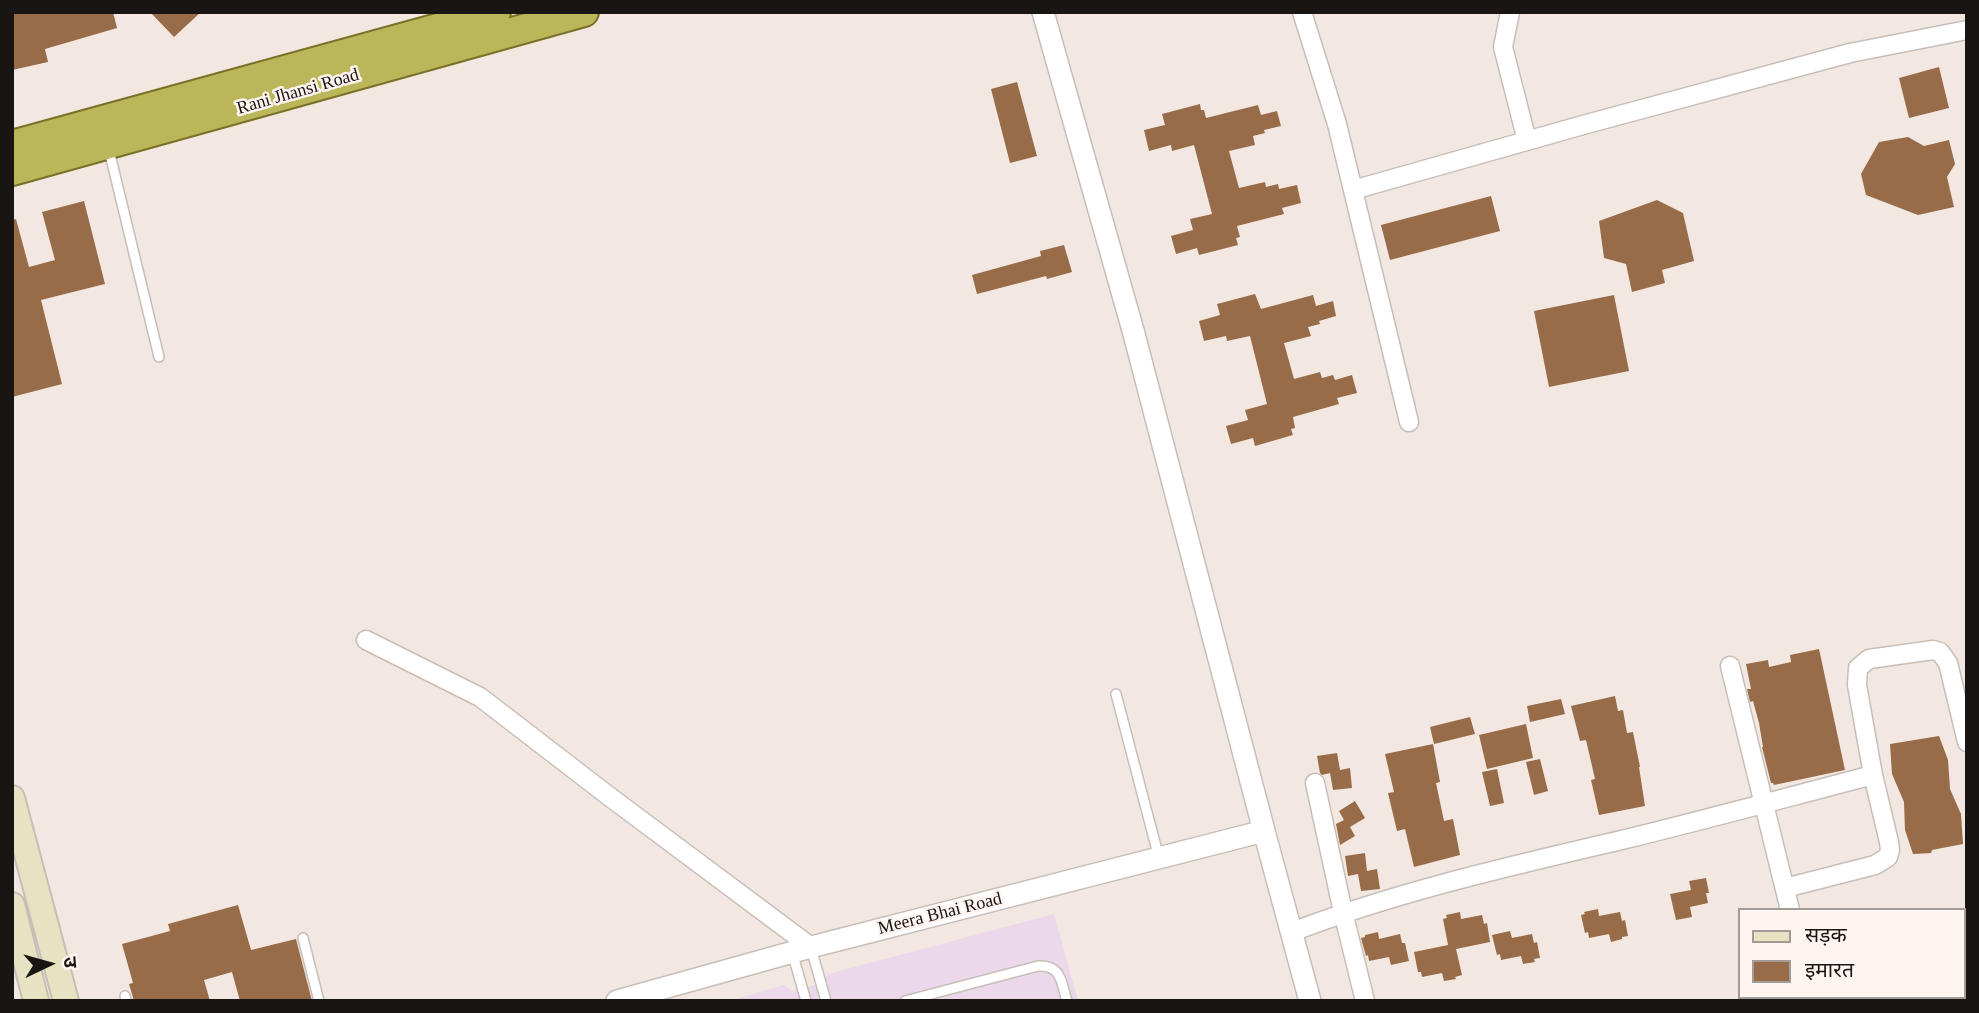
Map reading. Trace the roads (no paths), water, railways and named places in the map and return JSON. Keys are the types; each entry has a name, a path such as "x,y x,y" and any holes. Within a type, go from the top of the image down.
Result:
{"highway":[{"name":"Rani Jhansi Road","path":"12,145 496,12"},
{"name":"Rani Jhansi Road","path":"12,171 584,12"}],"main road":[{"path":"12,798 66,1001"},
{"path":"12,905 36,1001"}],"street":[{"path":"1042,12 1134,334 1310,1001"},
{"path":"1302,12 1337,124 1409,422"},
{"path":"1510,12 1503,47 1527,141"},
{"path":"1353,190 1850,53 1967,30"},
{"path":"366,640 480,697 801,949"},
{"path":"1785,888 1875,864 1888,857 1889,842 1873,775 1856,678 1858,668 1870,659 1933,650 1940,652 1948,663 1967,742"},
{"path":"1730,666 1790,908"},
{"path":"1292,932 1343,912 1483,872 1873,775"},
{"path":"1315,783 1365,1001"},
{"name":"Meera Bhai Road","path":"617,1001 801,949 1264,831"},
{"path":"1910,1001 1921,1001"}],"lane":[{"path":"107,145 159,358"},
{"path":"1116,694 1158,858"},
{"path":"303,938 319,1001"},
{"path":"801,949 806,1001"},
{"path":"801,949 826,1001"},
{"path":"905,1001 1047,965 1056,970 1067,1001"}]}
